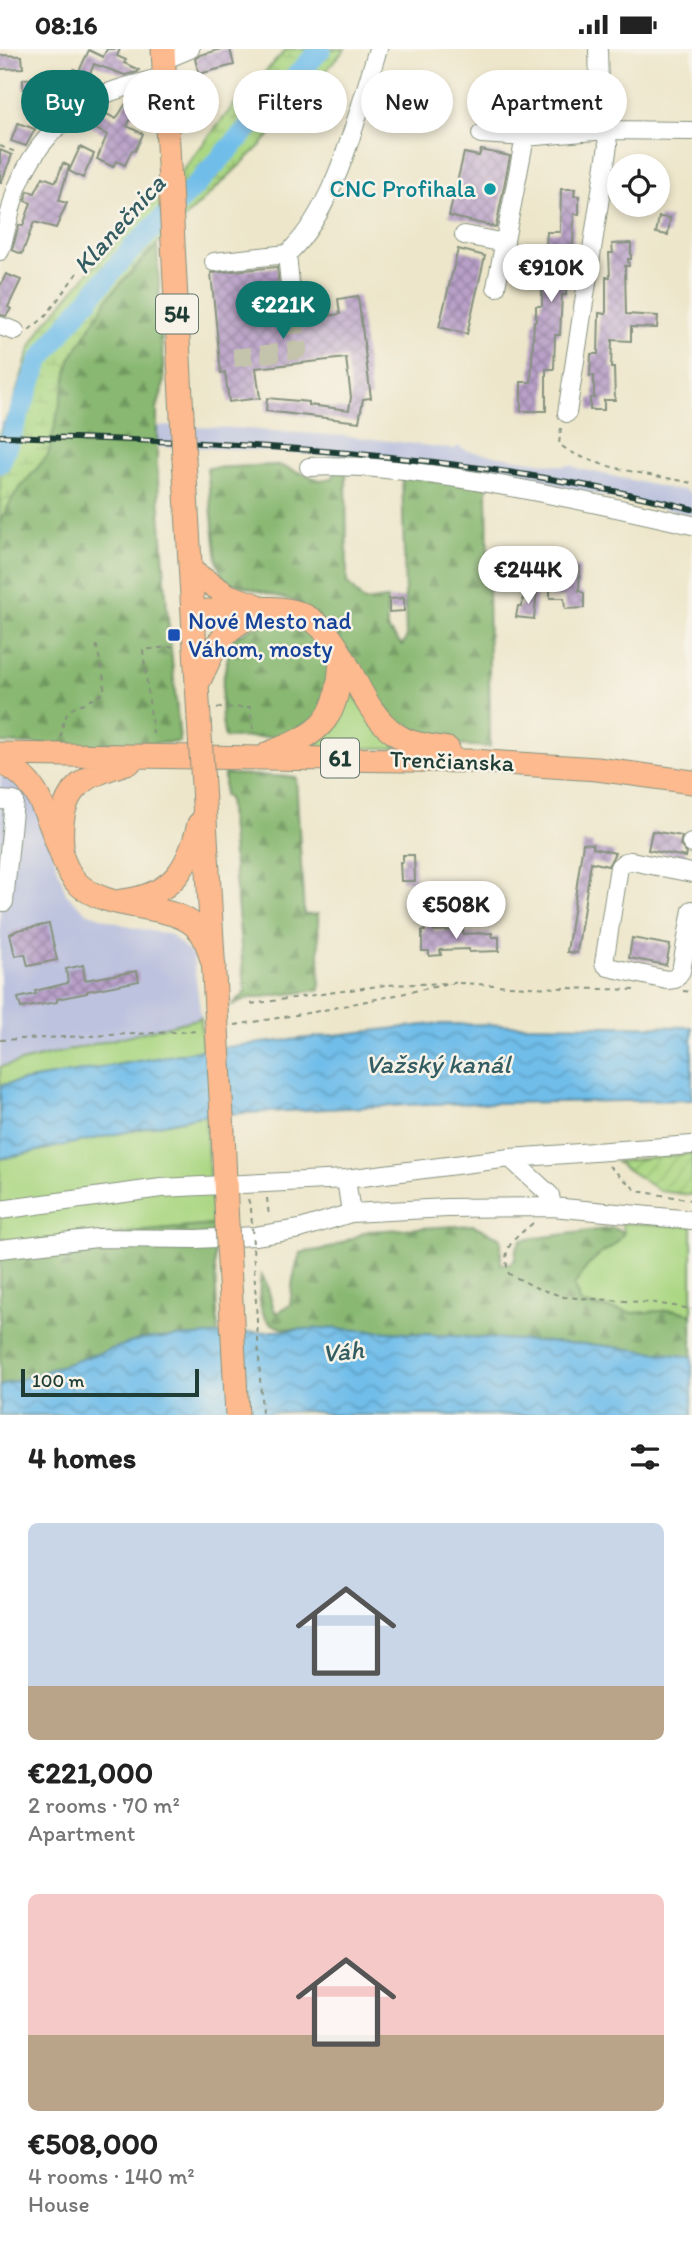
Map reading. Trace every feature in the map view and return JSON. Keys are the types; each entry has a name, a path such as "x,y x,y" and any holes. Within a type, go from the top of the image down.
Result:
{"main road":[{"name":"54","path":"164,61 197,685 207,713 204,802 210,899"},
{"path":"191,572 229,596 269,609"},
{"path":"197,685 219,639 227,630 244,619 269,609"},
{"path":"194,612 290,610 317,623 331,636 373,713 397,735 409,741 453,750 473,761"},
{"path":"256,758 294,744 323,723 337,700 341,657"},
{"name":"Trenčianska","path":"0,754 473,761 597,769 692,782"},
{"path":"63,859 61,826 66,798 92,776 148,756"},
{"path":"0,763 19,772 35,791 63,859 76,881 111,902 179,916 190,921 201,932 214,966"},
{"path":"111,902 142,897 177,877 193,850 204,802"},
{"path":"136,907 210,899 237,1415"}],"street":[{"path":"0,251 17,190 30,158 52,132 86,105 190,49"},
{"path":"293,314 292,249 333,184 378,49"},
{"path":"598,49 599,70"},
{"path":"627,131 692,131"},
{"path":"481,134 525,137 580,133"},
{"path":"567,413 606,157 607,133"},
{"path":"496,287 525,137"},
{"path":"464,235 505,243"},
{"path":"214,262 292,249"},
{"path":"309,467 343,465 392,469 509,486 692,525"},
{"path":"0,800 14,801 4,902"},
{"path":"691,916 681,971 676,979 667,980 608,967 604,963 619,867 631,861 692,873"},
{"path":"0,1210 161,1188 345,1179 510,1158 692,1145"},
{"path":"510,1158 550,1195 552,1207"},
{"path":"345,1179 351,1213"},
{"path":"0,1248 97,1238 195,1240 271,1234 300,1229 351,1213 447,1207 552,1207 692,1220"}],"path":[{"path":"0,146 30,158"},
{"path":"7,328 28,330 45,317 80,269"},
{"path":"567,413 559,432 559,444 569,452 600,463 692,483"},
{"path":"61,745 63,718 73,707 93,700 104,692 96,643"},
{"path":"153,734 144,650 176,646"},
{"path":"207,713 250,707 254,734"},
{"path":"251,1004 385,985 458,982 649,991"},
{"path":"682,991 692,992"},
{"path":"600,1152 604,1161 637,1191 692,1200"},
{"path":"265,1183 271,1234"},
{"path":"552,1207 512,1240 506,1255 509,1274 537,1288 564,1297 654,1303 692,1309"},
{"path":"251,1208 262,1415"}],"shaded area":[{"path":"0,422 232,428 357,437 455,449 458,446 468,451 570,465 685,490 692,495 692,515 516,479 353,457 231,449 0,441"},
{"path":"0,775 29,790 44,825 66,894 86,912 130,927 171,935 193,956 201,1018 0,1067"}],"green space":[{"path":"287,49 345,49 327,70 267,70"},
{"path":"233,106 233,133 272,133 149,252 110,295 70,360 48,455 14,495 0,521 0,432 11,409 30,349 42,327 168,179 182,171 212,133 219,133 219,124"},
{"path":"157,245 164,383 157,409 157,466 180,742 96,746 0,743 0,521 14,495 48,455 70,360 110,295"},
{"path":"278,465 320,480 333,478 335,471 346,469 347,583 364,602 387,599 387,629 402,645 406,639 402,473 487,486 490,747 436,744 409,737 297,602 229,582 223,577 217,562 207,468"},
{"path":"275,622 299,627 318,638 330,661 330,697 315,720 291,736 225,738 221,712 222,687 233,638 254,627"},
{"path":"350,691 398,748 313,748 337,724"},
{"path":"224,774 296,777 304,915 318,914 320,990 245,999 231,1006 245,993"},
{"path":"201,1018 202,1050 0,1085 0,1067"},
{"path":"205,1115 213,1225 38,1241 0,1248 0,1159"},
{"path":"692,1153 692,1195 660,1191 616,1162"},
{"path":"621,1223 692,1226 692,1314 674,1310 634,1313 581,1304 574,1286 591,1262 618,1241 624,1232"},
{"path":"213,1225 218,1336 142,1339 0,1386 0,1248 38,1241"},
{"path":"473,1225 501,1238 501,1264 515,1259 521,1240 613,1228 624,1232 616,1243 591,1262 574,1286 581,1304 634,1313 674,1310 692,1314 692,1357 598,1345 325,1328 282,1328 265,1317 261,1307 261,1275 276,1313 290,1305 300,1253 330,1248 368,1231"}],"water":[{"name":"Važský kanál","path":"434,1024 692,1027 692,1100 426,1104 205,1115 0,1159 0,1085 209,1049"},
{"name":"Váh","path":"325,1328 598,1345 692,1357 692,1415 338,1415 307,1411 223,1415 0,1415 0,1386 142,1339"}],"building":[{"path":"107,49 120,49 117,56 126,60 124,63 139,70 123,70 123,74 94,64 92,70 79,70 89,50 103,57"},
{"path":"230,49 234,65 215,70 198,70 195,59 200,55"},
{"path":"0,55 22,56 23,68 0,69"},
{"path":"123,108 123,133 143,134 125,165 116,161 113,167 97,159 107,135 103,133 109,133 109,115 116,119"},
{"path":"18,123 21,124 21,133 33,133 26,146 11,141"},
{"path":"80,147 94,154 83,178 69,171"},
{"path":"0,150 12,155 1,183 0,183"},
{"name":"CNC Profihala","path":"481,150 510,156 496,227 449,216 464,153 479,156"},
{"path":"63,163 69,166 59,201 67,203 56,228 34,222 22,254 12,250 19,225 23,226 31,203 25,201 28,191 35,193 43,177 56,182"},
{"path":"561,189 575,189 574,196 579,196 579,214 574,214 573,247 571,261 567,261 566,295 562,295 560,335 555,335 554,369 546,369 546,411 521,411 521,382 531,382 534,321 536,306 542,306 542,273 547,232 560,232"},
{"path":"659,217 670,218 668,235 656,233"},
{"path":"631,243 631,259 628,259 629,266 625,266 626,314 658,316 657,328 631,327 631,341 612,340 611,368 614,368 615,400 604,400 604,410 590,410 590,398 594,398 594,376 590,376 591,354 598,354 599,313 606,314 606,277 610,277 609,253 613,253 612,244"},
{"path":"458,249 485,256 467,334 439,327"},
{"path":"277,267 282,315 289,325 299,324 304,315 323,317 340,314 338,299 358,296 371,398 363,399 359,422 266,411 267,398 309,402 309,405 349,410 351,397 346,358 256,368 260,398 229,402 225,372 221,373 211,273"},
{"path":"6,274 21,280 6,316 0,315 0,286"},
{"path":"570,567 580,567 579,591 584,593 584,608 565,609 564,598 550,598 550,586 559,586 559,571 570,571"},
{"path":"524,591 537,592 534,619 516,617 518,606 522,606"},
{"path":"404,598 404,611 389,612 389,599"},
{"path":"652,831 682,836 680,845 687,854 686,857 648,850"},
{"path":"583,843 615,853 608,866 591,862 577,953 567,952"},
{"path":"403,855 414,855 415,881 401,881 400,862 403,862"},
{"path":"434,918 434,931 492,933 492,937 499,937 499,951 440,950 441,955 429,956 429,951 422,951 422,931 425,931 425,919"},
{"path":"49,924 57,960 28,966 25,954 15,956 10,934"},
{"path":"632,938 670,945 666,965 629,958"},
{"path":"83,965 85,980 137,971 139,981 87,991 57,999 57,1002 21,1008 18,998 68,983 66,969"}],"waterway":[{"name":"Klanečnica","path":"0,463 39,362 74,316 128,253 197,184 321,49"}],"tunnel":[{"path":"234,358 298,350 293,314"}],"railway":[{"path":"0,436 262,446 435,462 606,489 692,509"}],"place":[{"name":"CNC Profihala","path":"490,189"},
{"name":"Nové Mesto nad Váhom, mosty","path":"174,635"}]}
